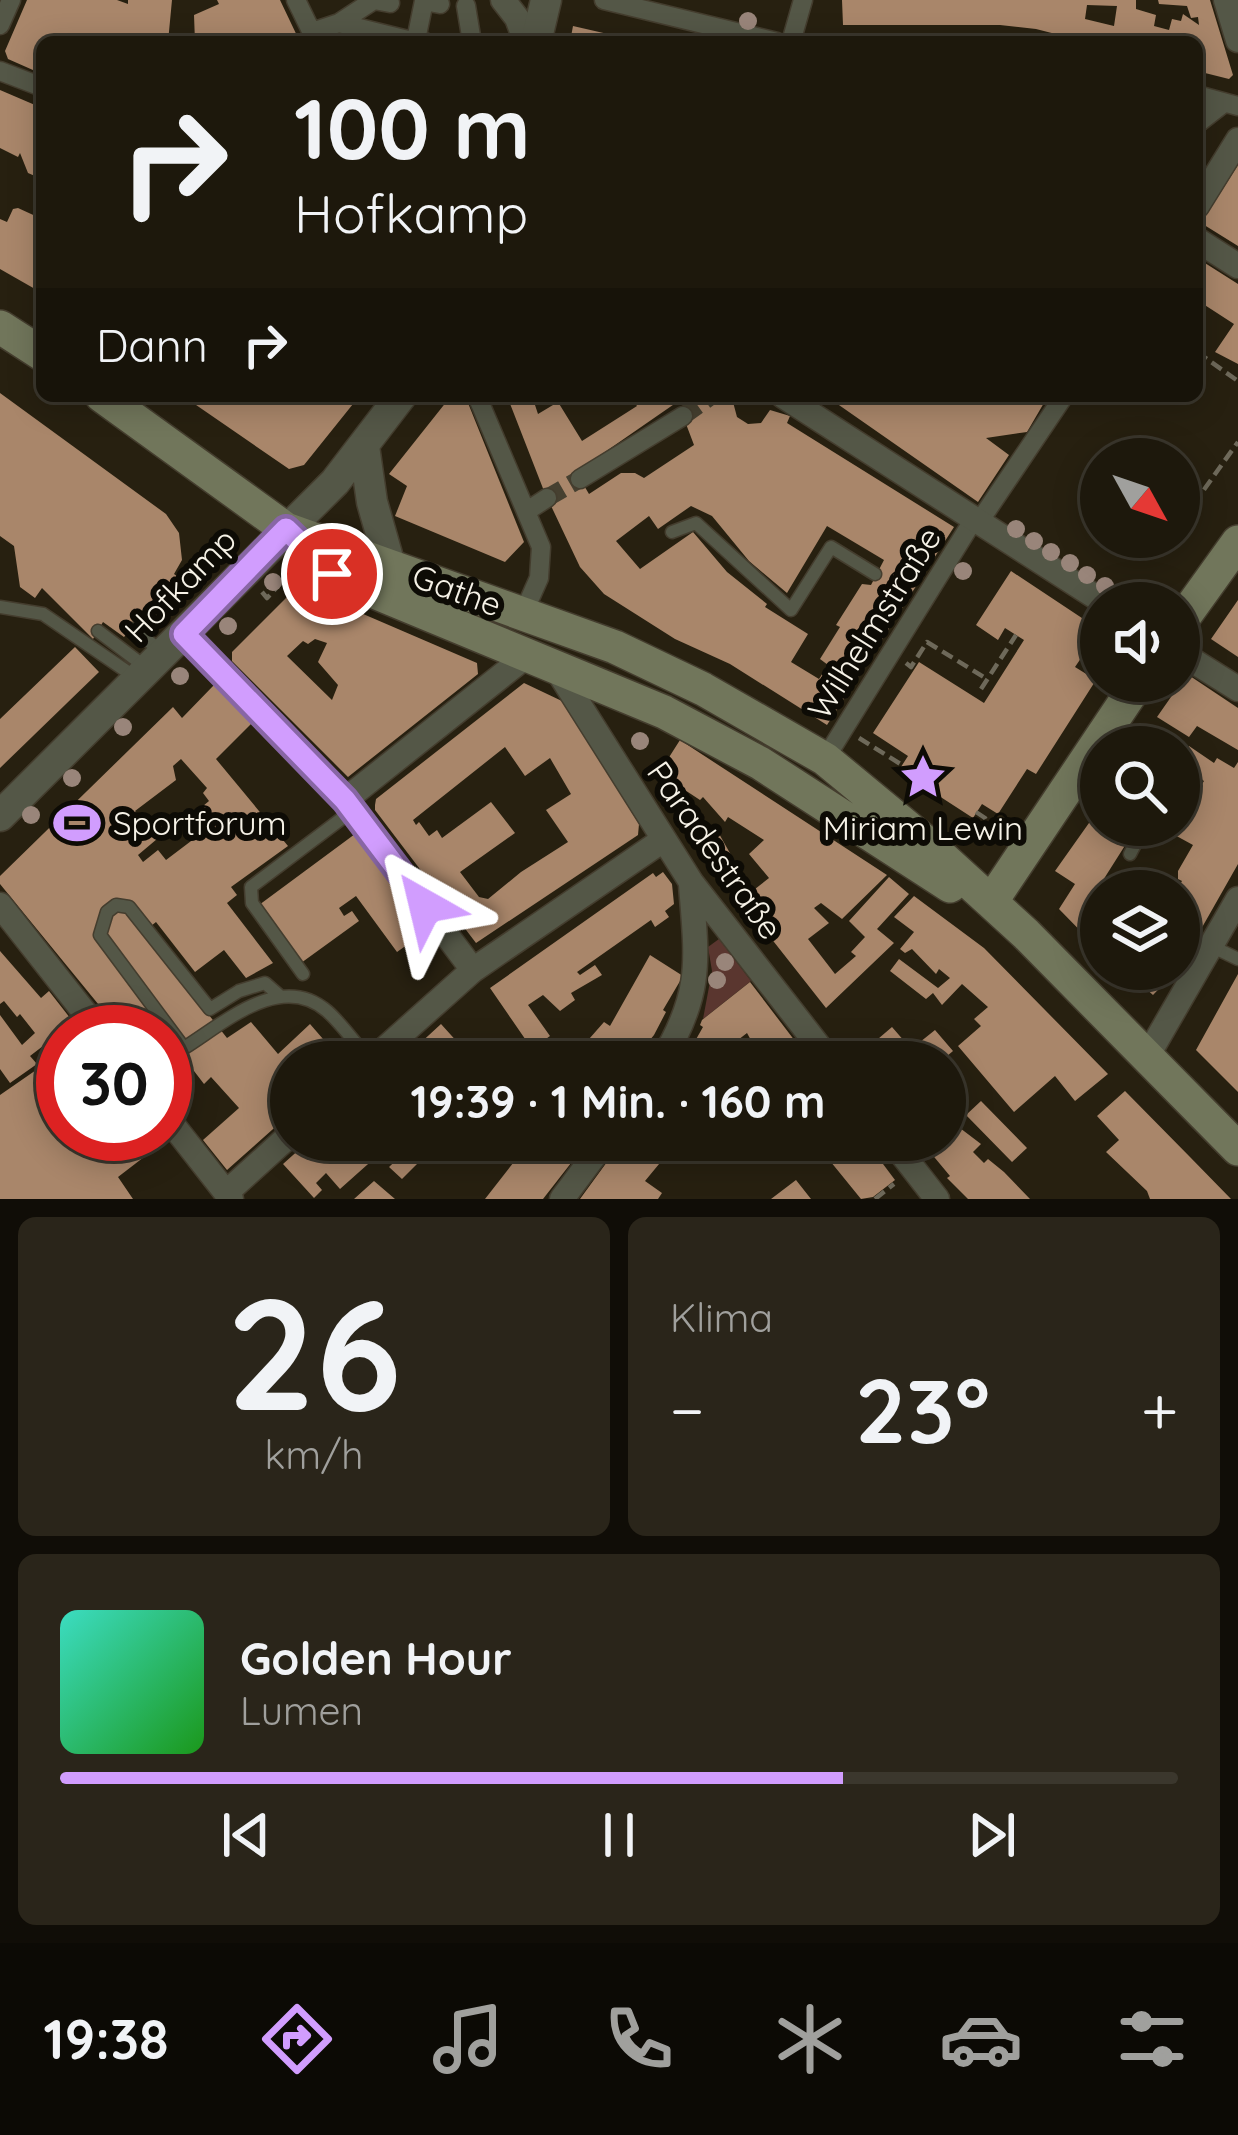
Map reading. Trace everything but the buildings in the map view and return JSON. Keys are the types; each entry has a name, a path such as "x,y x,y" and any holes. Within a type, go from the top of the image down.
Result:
{"main road":[{"path":"0,327 36,350"},
{"path":"112,402 286,529"},
{"name":"Gathe","path":"286,529 615,647 825,759 991,902 1238,1148"},
{"name":"Gathe","path":"286,529 332,574 664,712 760,763 951,887 991,902"},
{"path":"1200,595 1238,542"},
{"path":"525,615 503,629 500,644 529,658"},
{"path":"991,902 1016,864 1080,790"}],"street":[{"path":"0,25 11,0"},
{"path":"296,0 314,36"},
{"path":"316,36 374,0 390,3"},
{"path":"502,0 518,18 524,36"},
{"path":"537,36 546,0"},
{"path":"604,0 752,36"},
{"path":"793,36 803,0"},
{"path":"1226,0 1238,40"},
{"path":"420,36 424,1 440,4"},
{"path":"466,6 471,36"},
{"path":"339,23 397,36"},
{"path":"0,71 36,85"},
{"path":"1203,120 1231,104"},
{"path":"1203,196 1238,140"},
{"path":"1203,244 1238,266"},
{"name":"Hofkamp","path":"0,816 335,482 397,402"},
{"path":"481,402 540,540 539,578 525,615"},
{"path":"792,402 1080,587"},
{"name":"Wilhelmstraße","path":"825,759 916,599 1060,402"},
{"path":"580,479 683,416"},
{"path":"1018,436 1022,458"},
{"path":"364,446 372,502 390,565"},
{"path":"527,511 548,498"},
{"path":"349,805 529,658"},
{"name":"Paradestraße","path":"529,658 691,882 815,1041"},
{"path":"159,659 349,805 473,970"},
{"path":"1200,665 1238,689"},
{"path":"394,1041 473,970 663,840"},
{"path":"672,1041 691,1006 698,971 691,882"},
{"path":"1148,1055 1238,899"},
{"path":"0,905 79,1005"},
{"path":"192,1150 228,1196 270,1155"},
{"path":"562,1199 590,1161"},
{"path":"907,1161 937,1199"}],"lane":[{"path":"672,532 696,523 790,610 831,547 875,574"},
{"path":"0,607 43,614 159,659"},
{"path":"132,629 159,659"},
{"path":"98,632 159,659"},
{"path":"303,974 253,903 251,887 349,805"},
{"path":"1130,854 1134,846"},
{"path":"281,997 266,983 239,991 210,1009 130,907 116,904 106,912 100,935 184,1048 259,1001 281,997 325,1008 352,1041"},
{"path":"1210,946 1238,959"}],"path":[{"path":"1203,356 1238,381"},
{"path":"1200,495 1238,442"},
{"path":"981,689 1016,635"},
{"path":"911,667 927,642 987,679"},
{"path":"844,729 902,765"},
{"path":"976,812 1016,864"},
{"path":"874,1199 896,1183"}],"shaded area":[{"path":"719,939 751,981 703,1019 712,971 708,947"}],"tunnel":[{"path":"683,416 703,402"},
{"path":"547,498 580,479"}],"place":[{"name":"Miriam Lewin","path":"923,777"},
{"name":"Sportforum","path":"77,823"}],"route":[{"path":"332,574 286,529 184,634 345,800 425,906"}]}
